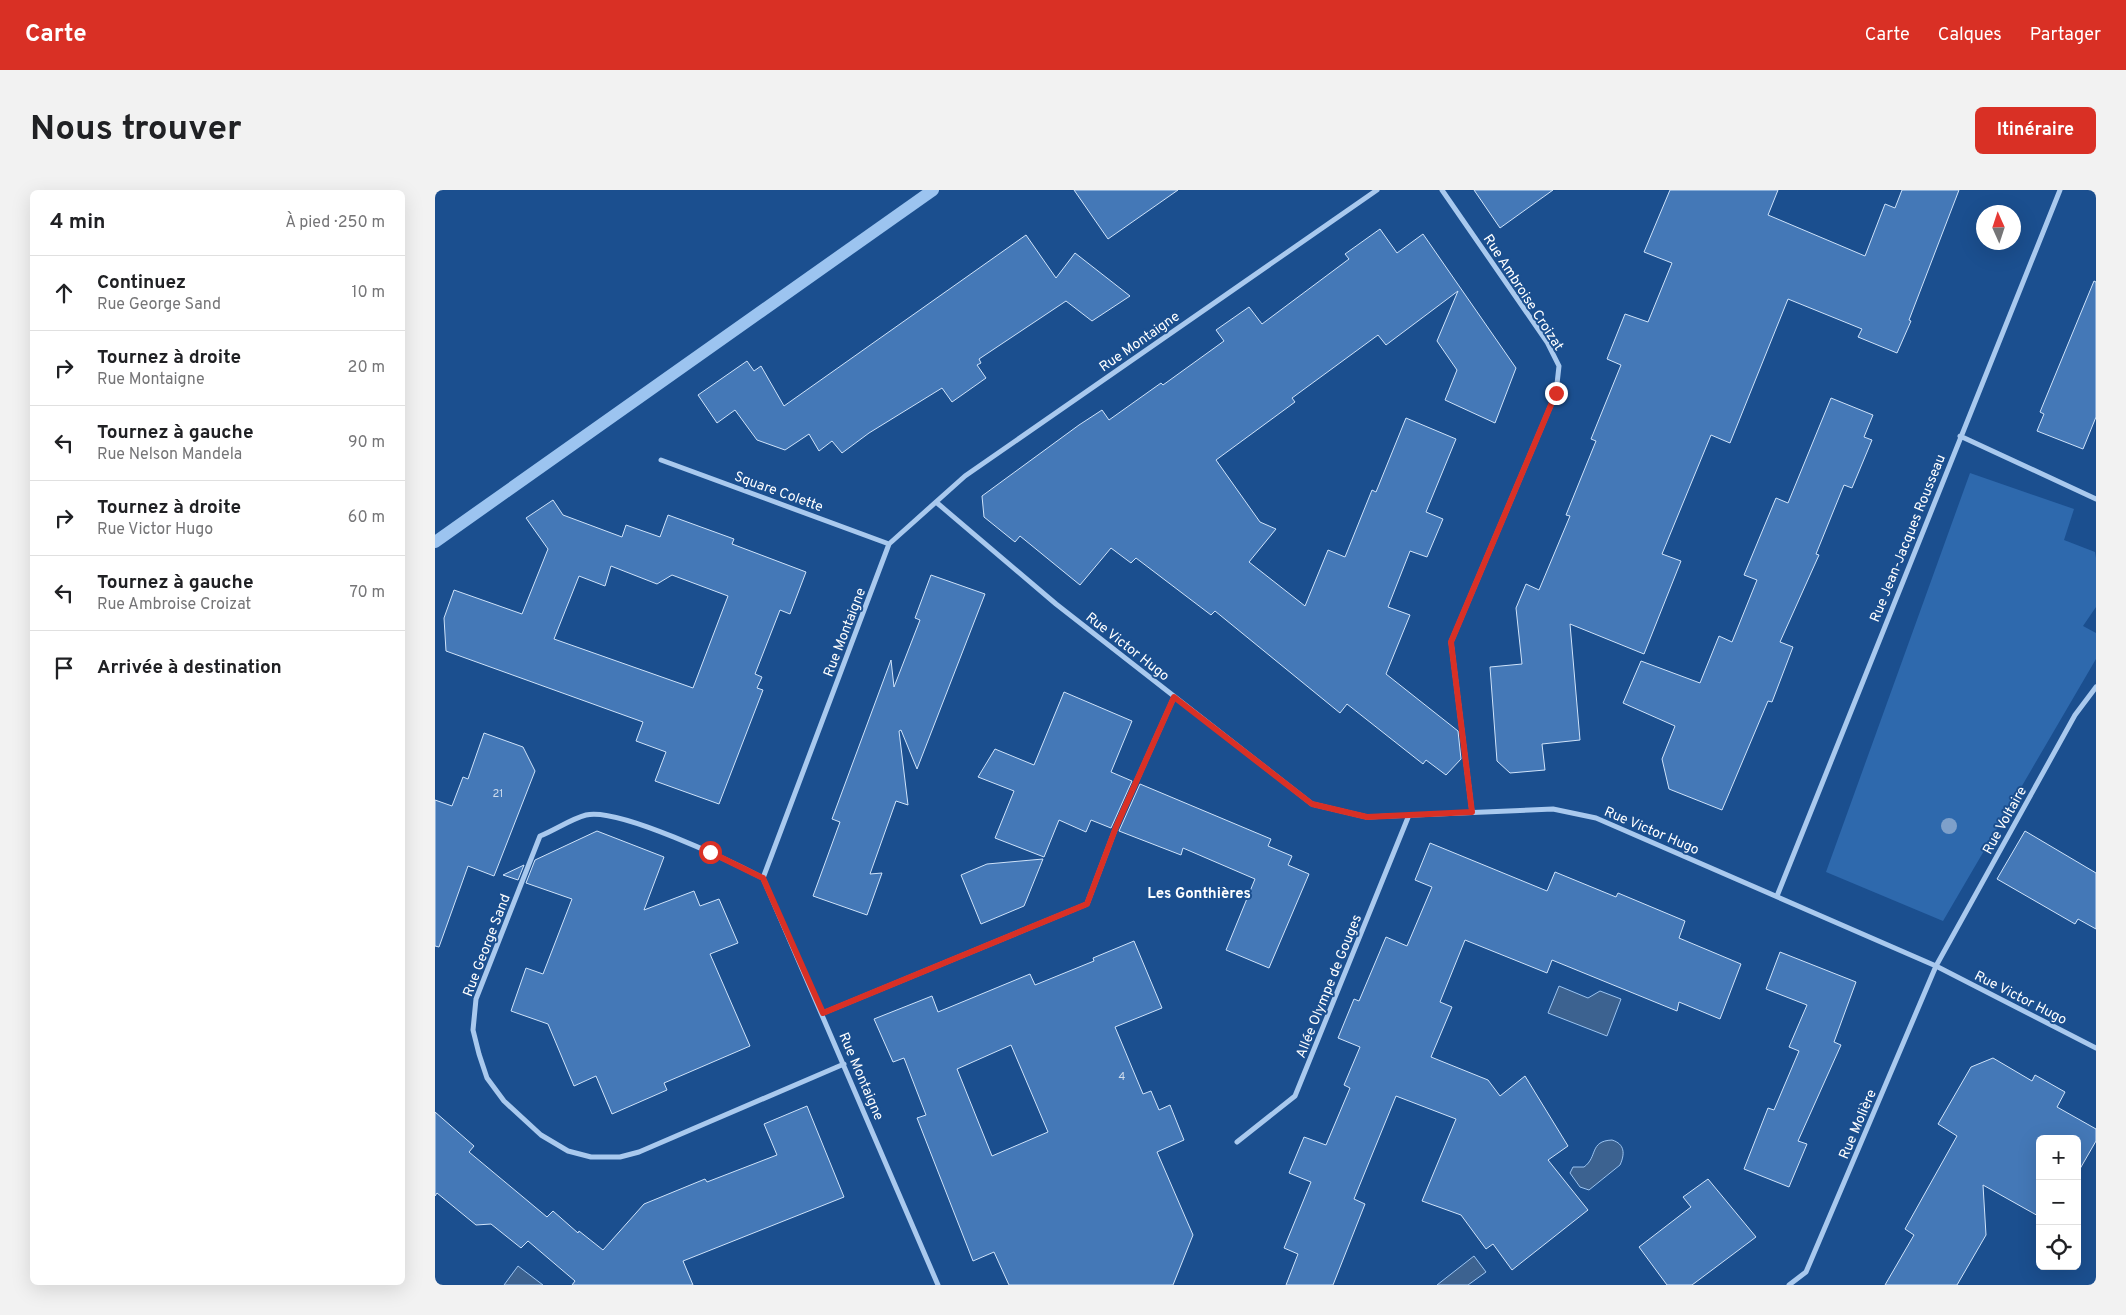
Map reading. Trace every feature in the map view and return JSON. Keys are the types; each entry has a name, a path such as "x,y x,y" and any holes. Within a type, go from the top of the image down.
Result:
{"street":[{"name":"Rue Montaigne","path":"938,1285 823,1013 763,878 889,544 965,476 1377,190"},
{"name":"Rue Ambroise Croizat","path":"1442,190 1547,342 1559,366 1556,393 1451,642 1472,812"},
{"name":"Rue Jean-Jacques Rousseau","path":"1777,896 2060,190"},
{"path":"1960,436 2096,499"},
{"name":"Square Colette","path":"661,460 889,544"},
{"name":"Rue Victor Hugo","path":"936,502 1056,604 1312,804 1367,817 1553,809 1596,818 1936,966 2096,1048"},
{"name":"Rue Voltaire","path":"1936,966 2075,715 2096,687"},
{"path":"823,1013 1087,904 1116,827 1174,697"},
{"name":"Rue George Sand","path":"763,878 710,852 615,816 587,815 540,836 476,1000 473,1030 487,1078 504,1101 541,1135 568,1150 591,1157 620,1157 639,1152 844,1064"},
{"name":"Allée Olympe de Gouges","path":"1237,1142 1295,1096 1409,815"},
{"name":"Rue Molière","path":"1789,1285 1806,1272 1936,966"}],"shaded area":[{"path":"1970,473 2074,509 2064,540 2095,552 2096,558 2096,607 2083,626 2096,633 2096,659 1943,921 1826,872"},
{"path":"1559,986 1588,998 1600,991 1621,999 1607,1036 1548,1013"},
{"path":"1612,1140 1619,1144 1623,1150 1620,1165 1589,1190 1580,1187 1570,1173 1573,1167 1584,1167 1600,1143"},
{"path":"1474,1256 1486,1272 1468,1285 1437,1285"},
{"path":"518,1266 543,1285 504,1285"}],"building":[{"path":"1074,190 1178,190 1108,239"},
{"path":"1474,190 1553,190 1500,228"},
{"path":"1670,190 1778,190 1768,215 1865,256 1885,204 1895,208 1902,190 1959,190 1909,320 1911,321 1897,353 1858,337 1862,329 1788,299 1730,443 1711,435 1662,554 1681,561 1644,654 1570,624 1580,740 1542,744 1545,770 1510,773 1497,761 1490,667 1522,664 1516,608 1526,584 1539,590 1570,516 1566,515 1596,441 1591,439 1621,365 1607,359 1625,314 1648,322 1672,263 1644,252"},
{"path":"1380,229 1397,253 1423,234 1516,368 1495,423 1445,400 1457,370 1437,341 1458,291 1386,345 1378,335 1292,398 1295,402 1216,460 1260,522 1276,529 1249,562 1305,606 1328,550 1345,557 1372,490 1376,492 1406,418 1456,439 1426,512 1443,519 1427,557 1410,551 1388,607 1410,615 1386,674 1458,731 1461,759 1446,775 1426,760 1423,764 1347,704 1340,713 1215,611 1211,615 1136,558 1131,563 1111,548 1080,585 1020,536 1015,542 984,517 982,496 1079,425 1102,410 1109,420 1161,383 1163,385 1224,341 1216,330 1249,307 1262,324 1349,259 1345,254"},
{"path":"1026,235 1056,278 1075,253 1130,296 1092,321 1066,301 979,359 981,363 977,365 986,378 952,402 942,388 869,433 842,453 832,441 819,451 809,434 785,450 757,440 735,410 717,423 698,395 747,361 754,371 761,366 784,406"},
{"path":"2094,281 2096,282 2096,417 2083,449 2037,431 2044,414 2040,412"},
{"path":"1831,398 1873,415 1864,437 1872,440 1852,488 1844,485 1816,554 1819,555 1780,642 1793,647 1772,702 1768,701 1722,810 1669,789 1662,759 1675,726 1623,703 1641,661 1700,683 1719,636 1732,642 1757,580 1744,575 1776,498 1788,503"},
{"path":"553,500 563,515 622,537 626,525 660,537 668,515 734,539 732,544 806,572 790,614 780,610 755,674 762,677 757,688 763,690 719,804 655,781 666,752 636,741 643,722 446,651 444,618 454,590 522,614 548,549 526,518","holes":["611,566 657,584 672,575 728,596 693,688 554,639 579,576 605,586"]},
{"path":"931,575 985,594 917,769 901,730 899,731 908,805 896,801 870,874 882,873 867,915 813,896 840,822 832,819 891,660 894,687 920,620 915,618"},
{"path":"1064,692 1132,721 1111,772 1132,781 1111,828 1091,820 1086,832 1059,820 1044,857 995,838 1014,791 978,777 995,749 1034,765"},
{"path":"484,733 523,747 535,771 494,876 468,866 439,947 435,946 435,800 452,806 463,777 468,779"},
{"path":"1140,784 1271,839 1268,846 1292,856 1288,865 1309,874 1269,968 1226,950 1255,879 1183,848 1181,855 1119,831"},
{"path":"597,831 664,857 644,910 694,891 700,906 719,899 738,943 710,954 750,1046 664,1083 667,1090 612,1114 596,1076 574,1086 548,1024 511,1011 526,968 543,974 572,899 526,883 535,860"},
{"path":"2025,831 2096,873 2096,929 2078,919 2075,924 1997,879"},
{"path":"1430,843 1547,891 1555,872 1616,897 1618,893 1685,921 1679,938 1741,964 1720,1019 1679,1002 1677,1011 1552,960 1547,973 1465,940 1440,1002 1452,1007 1431,1057 1488,1080 1500,1096 1525,1076 1568,1146 1548,1160 1588,1210 1512,1270 1493,1244 1486,1249 1461,1215 1422,1201 1456,1119 1396,1096 1354,1199 1365,1204 1333,1285 1286,1285 1298,1254 1284,1248 1311,1182 1289,1173 1304,1137 1326,1145 1350,1088 1344,1085 1360,1047 1338,1038 1354,999 1359,1001 1386,937 1407,946 1432,887 1415,880"},
{"path":"1043,859 1024,906 981,924 961,875 987,864"},
{"path":"524,865 518,880 503,875"},
{"path":"1134,941 1162,1008 1115,1027 1143,1094 1151,1091 1159,1110 1170,1105 1184,1140 1157,1152 1193,1235 1173,1285 1009,1285 994,1252 973,1261 917,1118 926,1115 904,1058 893,1062 874,1019 932,996 938,1012 1030,974 1035,985 1094,961 1093,958","holes":["1011,1045 1048,1132 992,1156 957,1069"]},
{"path":"1780,952 1856,982 1834,1042 1841,1045 1798,1141 1807,1144 1789,1187 1744,1169 1768,1108 1774,1110 1799,1051 1789,1047 1807,1005 1766,989"},
{"path":"1993,1058 2032,1081 2035,1075 2065,1092 2057,1107 2096,1129 2096,1141 2081,1167 2081,1135 2036,1135 2036,1215 1983,1185 1986,1235 1957,1285 1885,1285 1914,1235 1905,1229 1957,1136 1938,1124 1971,1067"},
{"path":"807,1106 844,1197 683,1261 693,1285 572,1285 575,1281 528,1241 521,1248 491,1224 476,1225 437,1193 435,1196 435,1112 474,1146 469,1152 547,1217 553,1211 578,1233 579,1231 603,1250 644,1204 705,1179 707,1182 777,1155 764,1124"},
{"path":"1708,1179 1756,1237 1692,1285 1667,1285 1639,1247 1691,1207 1683,1197"}],"waterway":[{"path":"435,542 933,190"}],"district":[{"name":"Les Gonthières","path":"1199,893"}],"route":[{"path":"710,852 763,878 823,1013 1087,904 1116,827 1174,697 1205,723 1312,804 1367,817 1472,812 1451,642 1556,393"}]}
